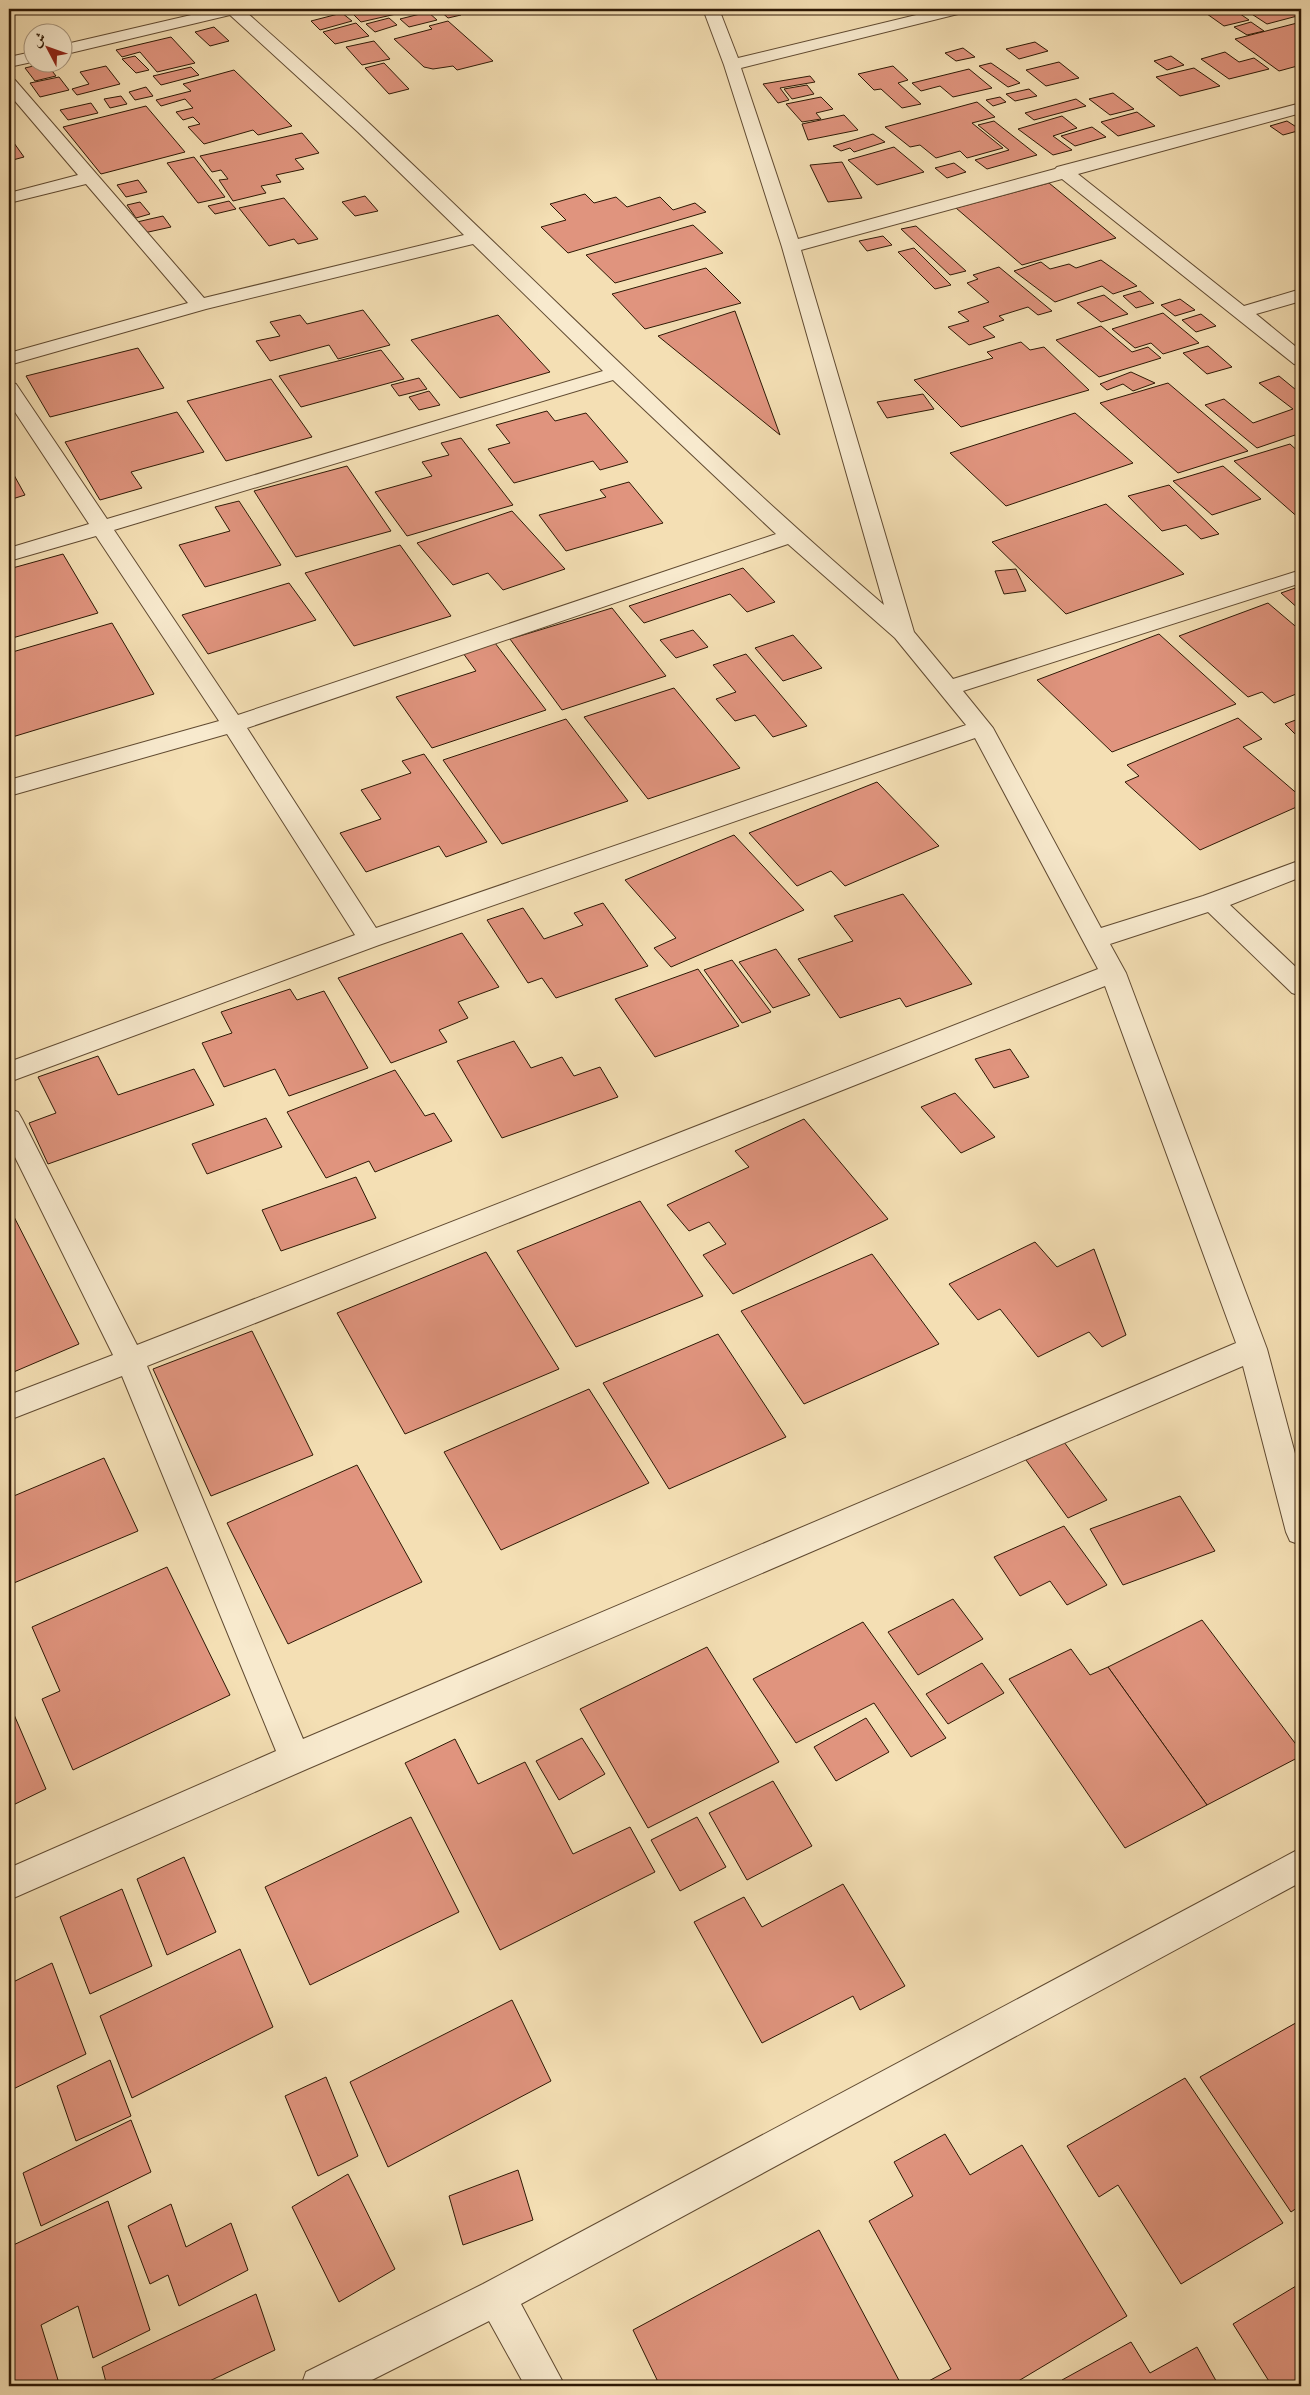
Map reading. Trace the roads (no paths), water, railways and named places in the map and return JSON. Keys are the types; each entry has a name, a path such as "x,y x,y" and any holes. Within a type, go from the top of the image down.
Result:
{"street":[{"path":"72,48 235,9 364,128 618,373 791,536 903,633 949,688 981,728 1096,939 1112,973 1253,1349 1301,1532"},
{"path":"711,9 732,65 791,246 903,633"},
{"path":"732,65 960,9"},
{"path":"9,62 22,59"},
{"path":"9,84 200,305"},
{"path":"791,246 1301,108"},
{"path":"1063,171 1301,360"},
{"path":"9,198 90,178"},
{"path":"9,359 200,305 477,237"},
{"path":"1240,313 1301,295"},
{"path":"9,556 618,373"},
{"path":"9,388 233,725 370,939"},
{"path":"9,788 233,725 791,536"},
{"path":"949,688 1301,576"},
{"path":"9,1072 370,939 981,728"},
{"path":"1096,939 1212,902 1301,868"},
{"path":"1212,902 1301,987"},
{"path":"9,1408 1112,973"},
{"path":"9,1119 130,1360 295,1758"},
{"path":"9,1884 295,1758 1253,1349"},
{"path":"320,2386 496,2297 1301,1864"},
{"path":"496,2297 546,2386"}]}
